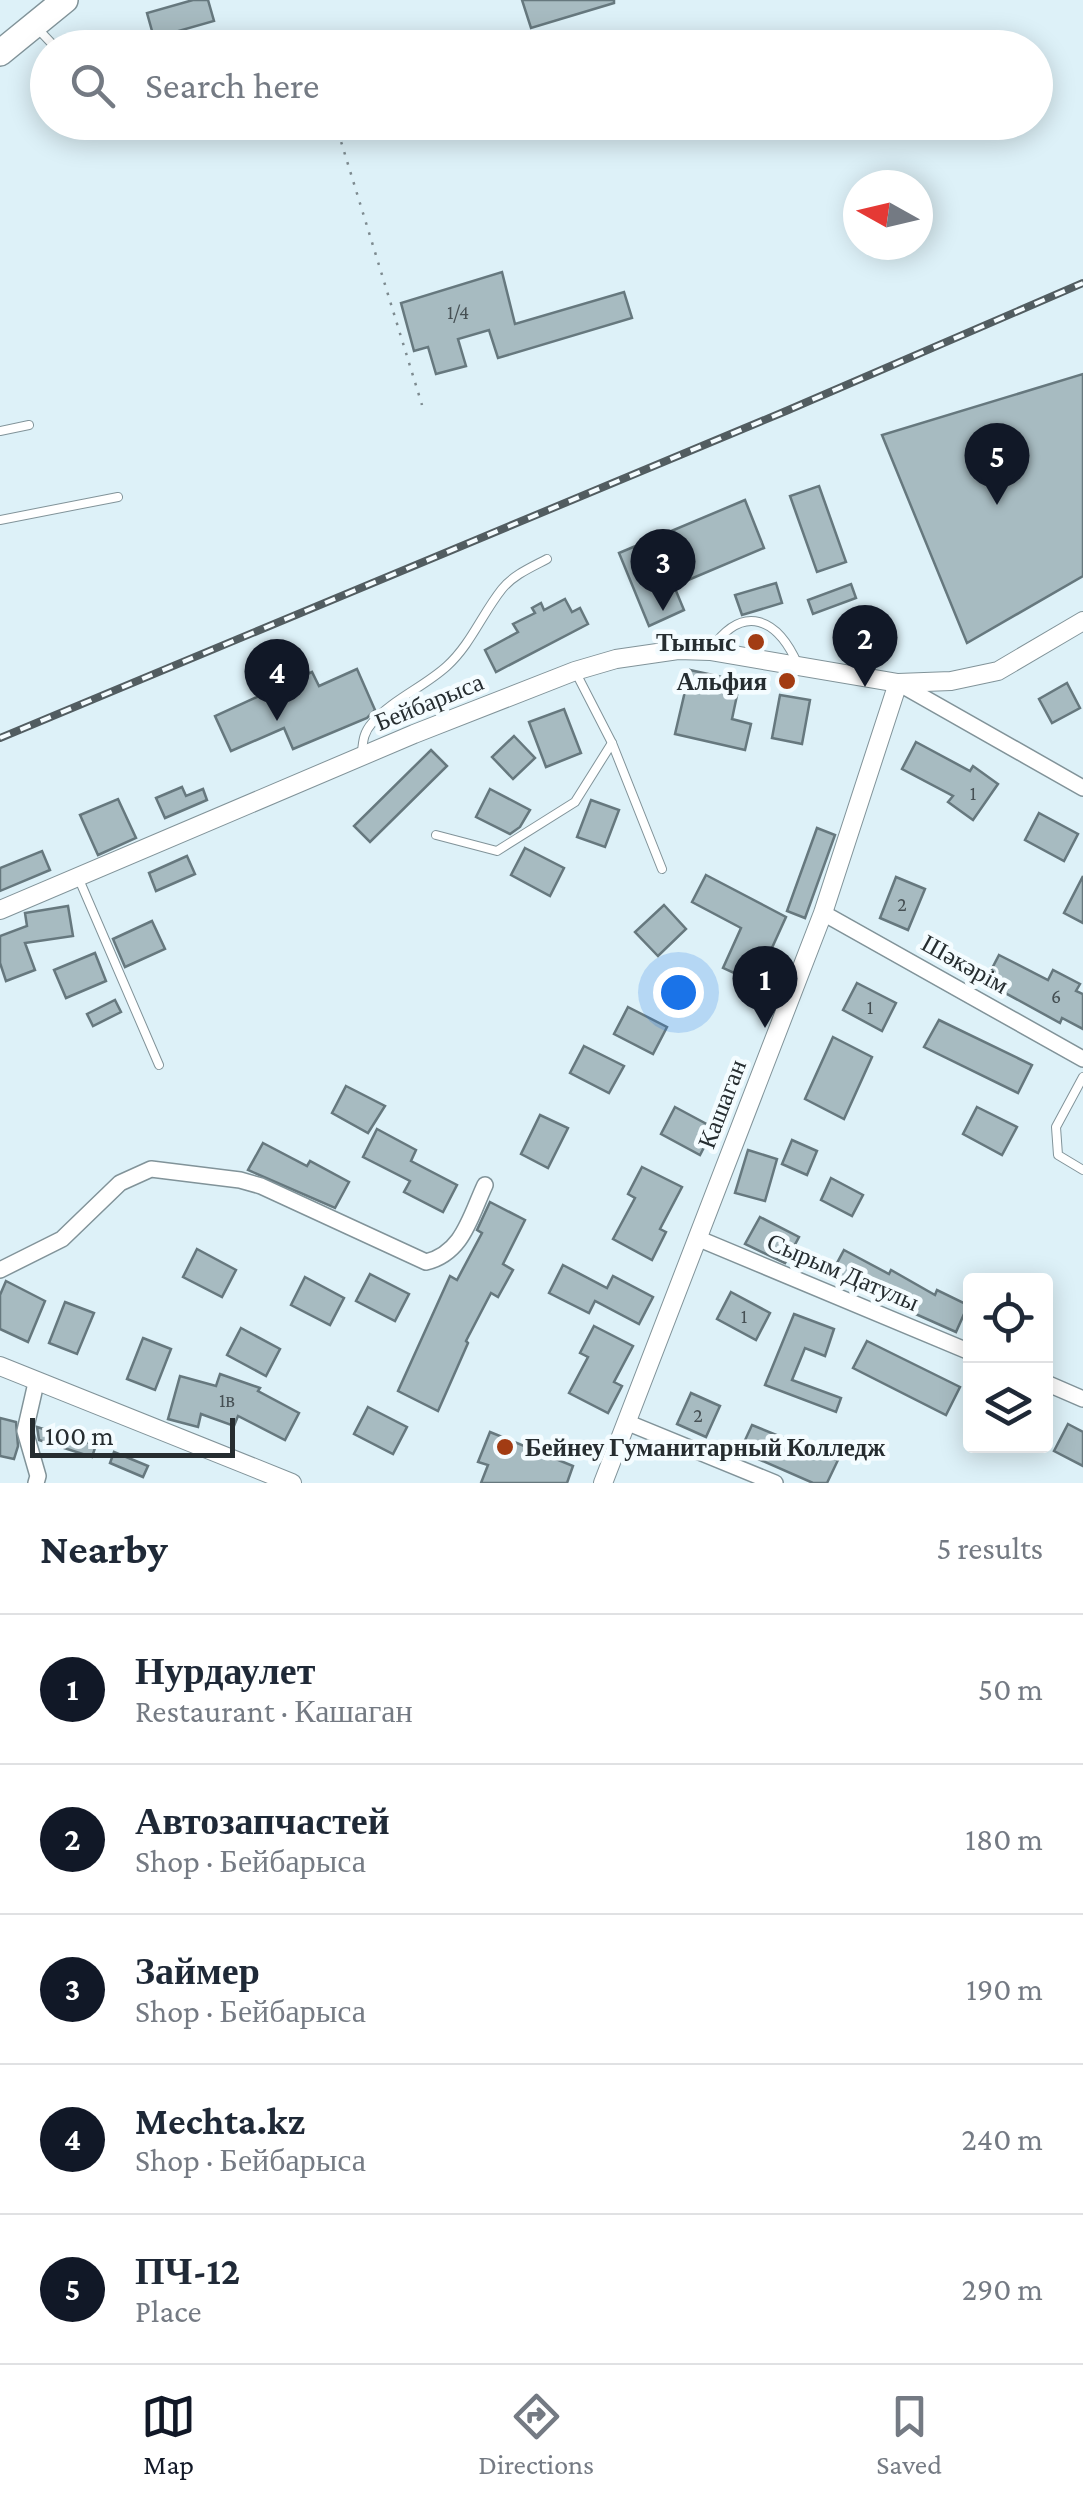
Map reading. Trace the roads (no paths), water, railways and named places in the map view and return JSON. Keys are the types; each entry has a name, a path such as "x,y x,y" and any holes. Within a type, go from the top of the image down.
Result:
{"highway":[{"path":"0,53 65,0"}],"street":[{"name":"Бейбарыса","path":"0,910 362,756 575,672 646,653 710,650 898,683 951,680 998,671 1083,621"},
{"path":"898,683 1083,788"},
{"name":"Кашаган","path":"603,1483 824,913 898,683"},
{"name":"Шәкәрім","path":"824,913 1083,1059"},
{"path":"0,1270 62,1239 120,1182 151,1169 261,1186 426,1262 449,1254 457,1245 485,1185"},
{"name":"Сырым Датулы","path":"697,1238 963,1349"},
{"path":"0,1366 267,1479 292,1483"},
{"path":"36,1383 25,1431 38,1476 36,1483"},
{"path":"1053,1386 1083,1399"},
{"path":"626,1422 775,1483"}],"lane":[{"path":"34,26 38,30"},
{"path":"0,430 28,425"},
{"path":"0,520 118,497"},
{"path":"362,756 364,737 374,720 449,664 502,588 548,559"},
{"path":"710,650 724,631 736,623 755,622 776,629 787,638 798,664"},
{"path":"575,672 612,742 662,869"},
{"path":"436,835 497,851 575,802 612,742"},
{"path":"78,877 159,1064"},
{"path":"1083,1078 1056,1127 1058,1155 1083,1170"}],"railway":[{"path":"0,738 1083,283"}],"place":[{"name":"ПЧ-12","path":"997,505"},
{"name":"Займер","path":"663,611"},
{"name":"Тыныс","path":"756,642"},
{"name":"Альфия","path":"787,681"},
{"name":"Автозапчастей","path":"865,687"},
{"name":"Mechta.kz","path":"277,721"},
{"name":"Нурдаулет","path":"765,1028"},
{"name":"Бейнеу Гуманитарный Колледж","path":"505,1447"}]}
